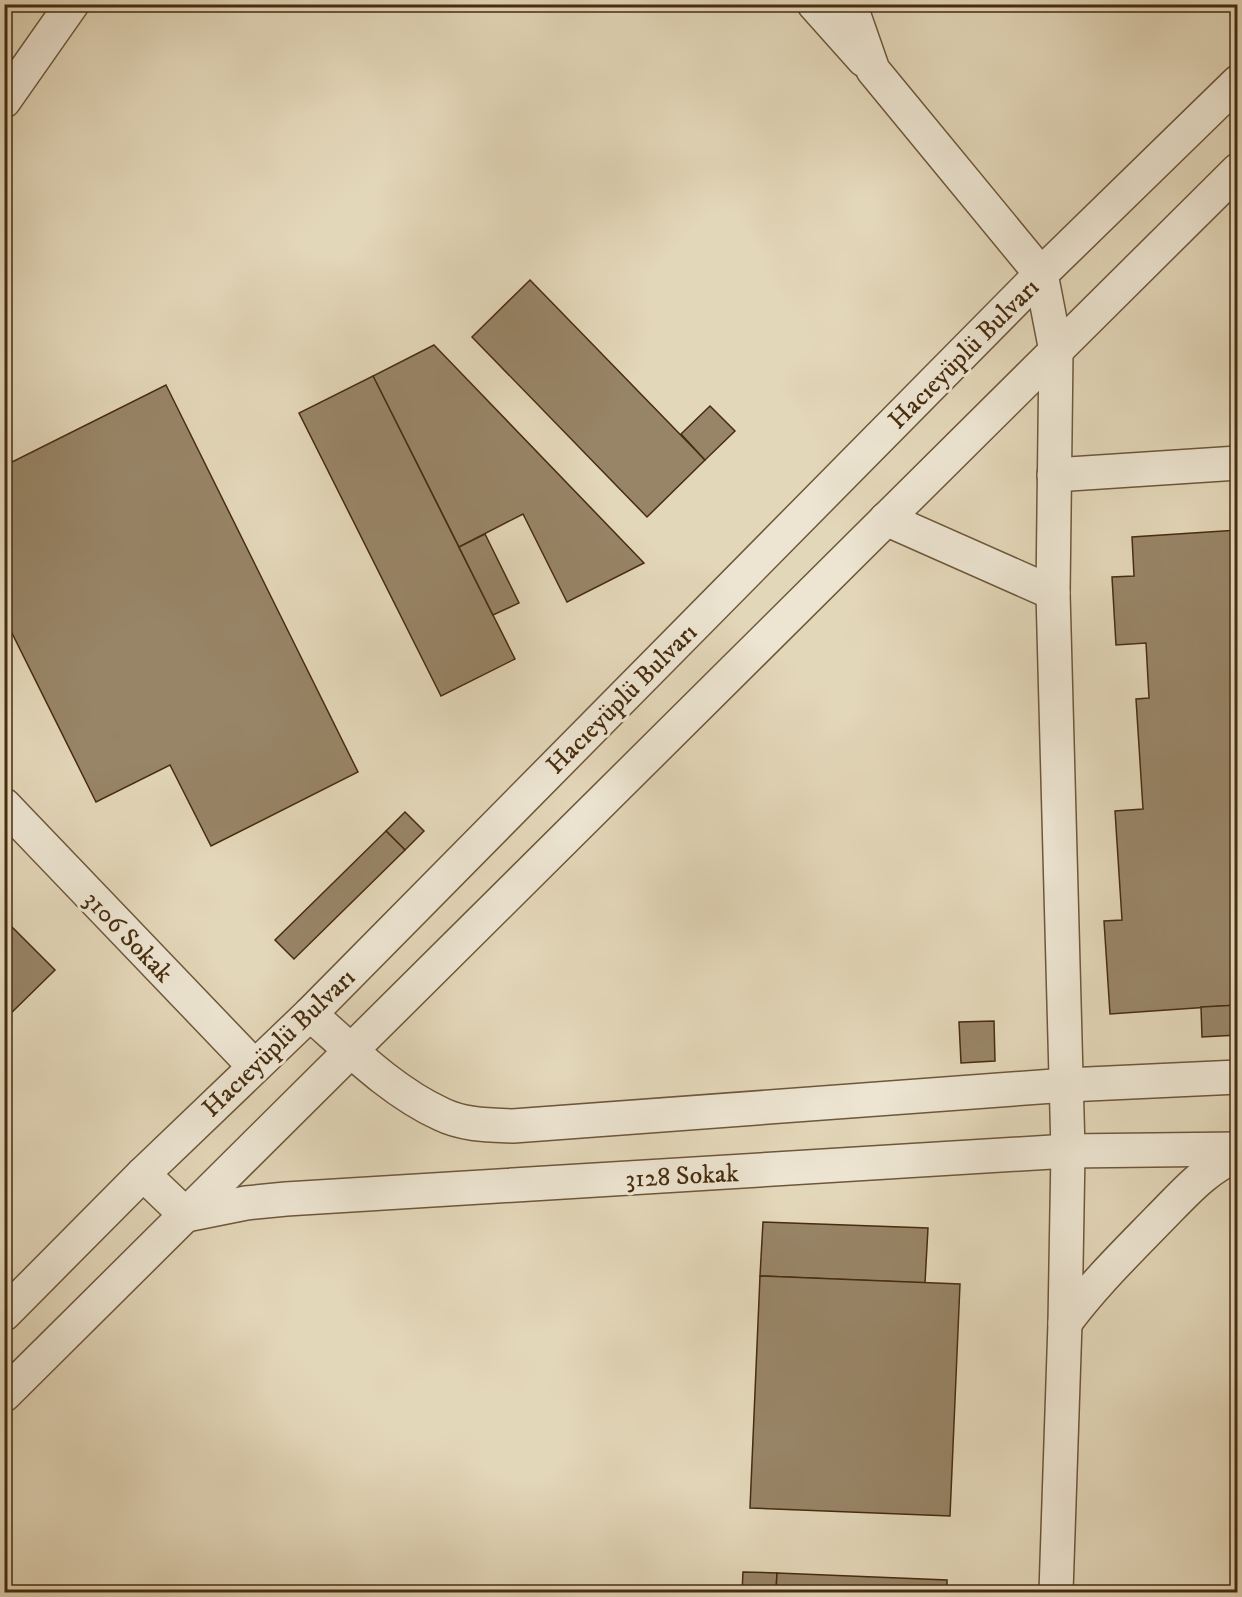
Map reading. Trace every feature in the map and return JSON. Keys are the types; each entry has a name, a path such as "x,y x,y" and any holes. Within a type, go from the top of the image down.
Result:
{"street":[{"path":"4,101 72,4"},
{"path":"814,4 873,70 1041,274 1056,351 1053,593 1068,1151 1056,1593"},
{"path":"850,4 873,70"},
{"name":"Hacıeyüplü Bulvarı","path":"4,1314 143,1174 309,1014 1041,274 1238,82"},
{"path":"4,1395 1238,170"},
{"path":"1054,475 1238,464"},
{"path":"886,519 1053,593"},
{"name":"3106 Sokak","path":"4,806 254,1066"},
{"path":"309,1014 406,1095 442,1115 476,1125 513,1126 1067,1086 1238,1077"},
{"name":"3128 Sokak","path":"186,1215 246,1203 286,1199 1068,1151 1238,1149"},
{"path":"1065,1323 1103,1275 1201,1178 1221,1162 1238,1155"},
{"path":"143,1174 186,1215"}],"building":[{"path":"530,280 705,460 647,517 472,337"},
{"path":"434,345 644,563 567,602 523,514 459,547 373,376"},
{"path":"373,376 515,659 441,696 299,413"},
{"path":"166,385 358,772 211,846 170,765 96,802 4,617 4,466"},
{"path":"710,406 735,431 705,460 681,434"},
{"path":"1238,530 1238,1005 1110,1014 1104,921 1122,920 1115,811 1143,809 1136,699 1149,698 1146,643 1116,645 1112,577 1134,576 1132,537"},
{"path":"485,534 519,603 493,615 459,547"},
{"path":"405,812 424,831 405,850 386,831"},
{"path":"386,831 405,850 294,959 275,940"},
{"path":"4,919 55,970 4,1020"},
{"path":"1238,1005 1238,1035 1202,1037 1201,1007"},
{"path":"994,1021 995,1061 961,1063 959,1022"},
{"path":"763,1222 928,1228 925,1283 760,1276"},
{"path":"760,1276 960,1284 950,1516 750,1508"},
{"path":"743,1572 777,1573 776,1592 742,1592"},
{"path":"777,1573 947,1580 947,1592 776,1592"}]}
